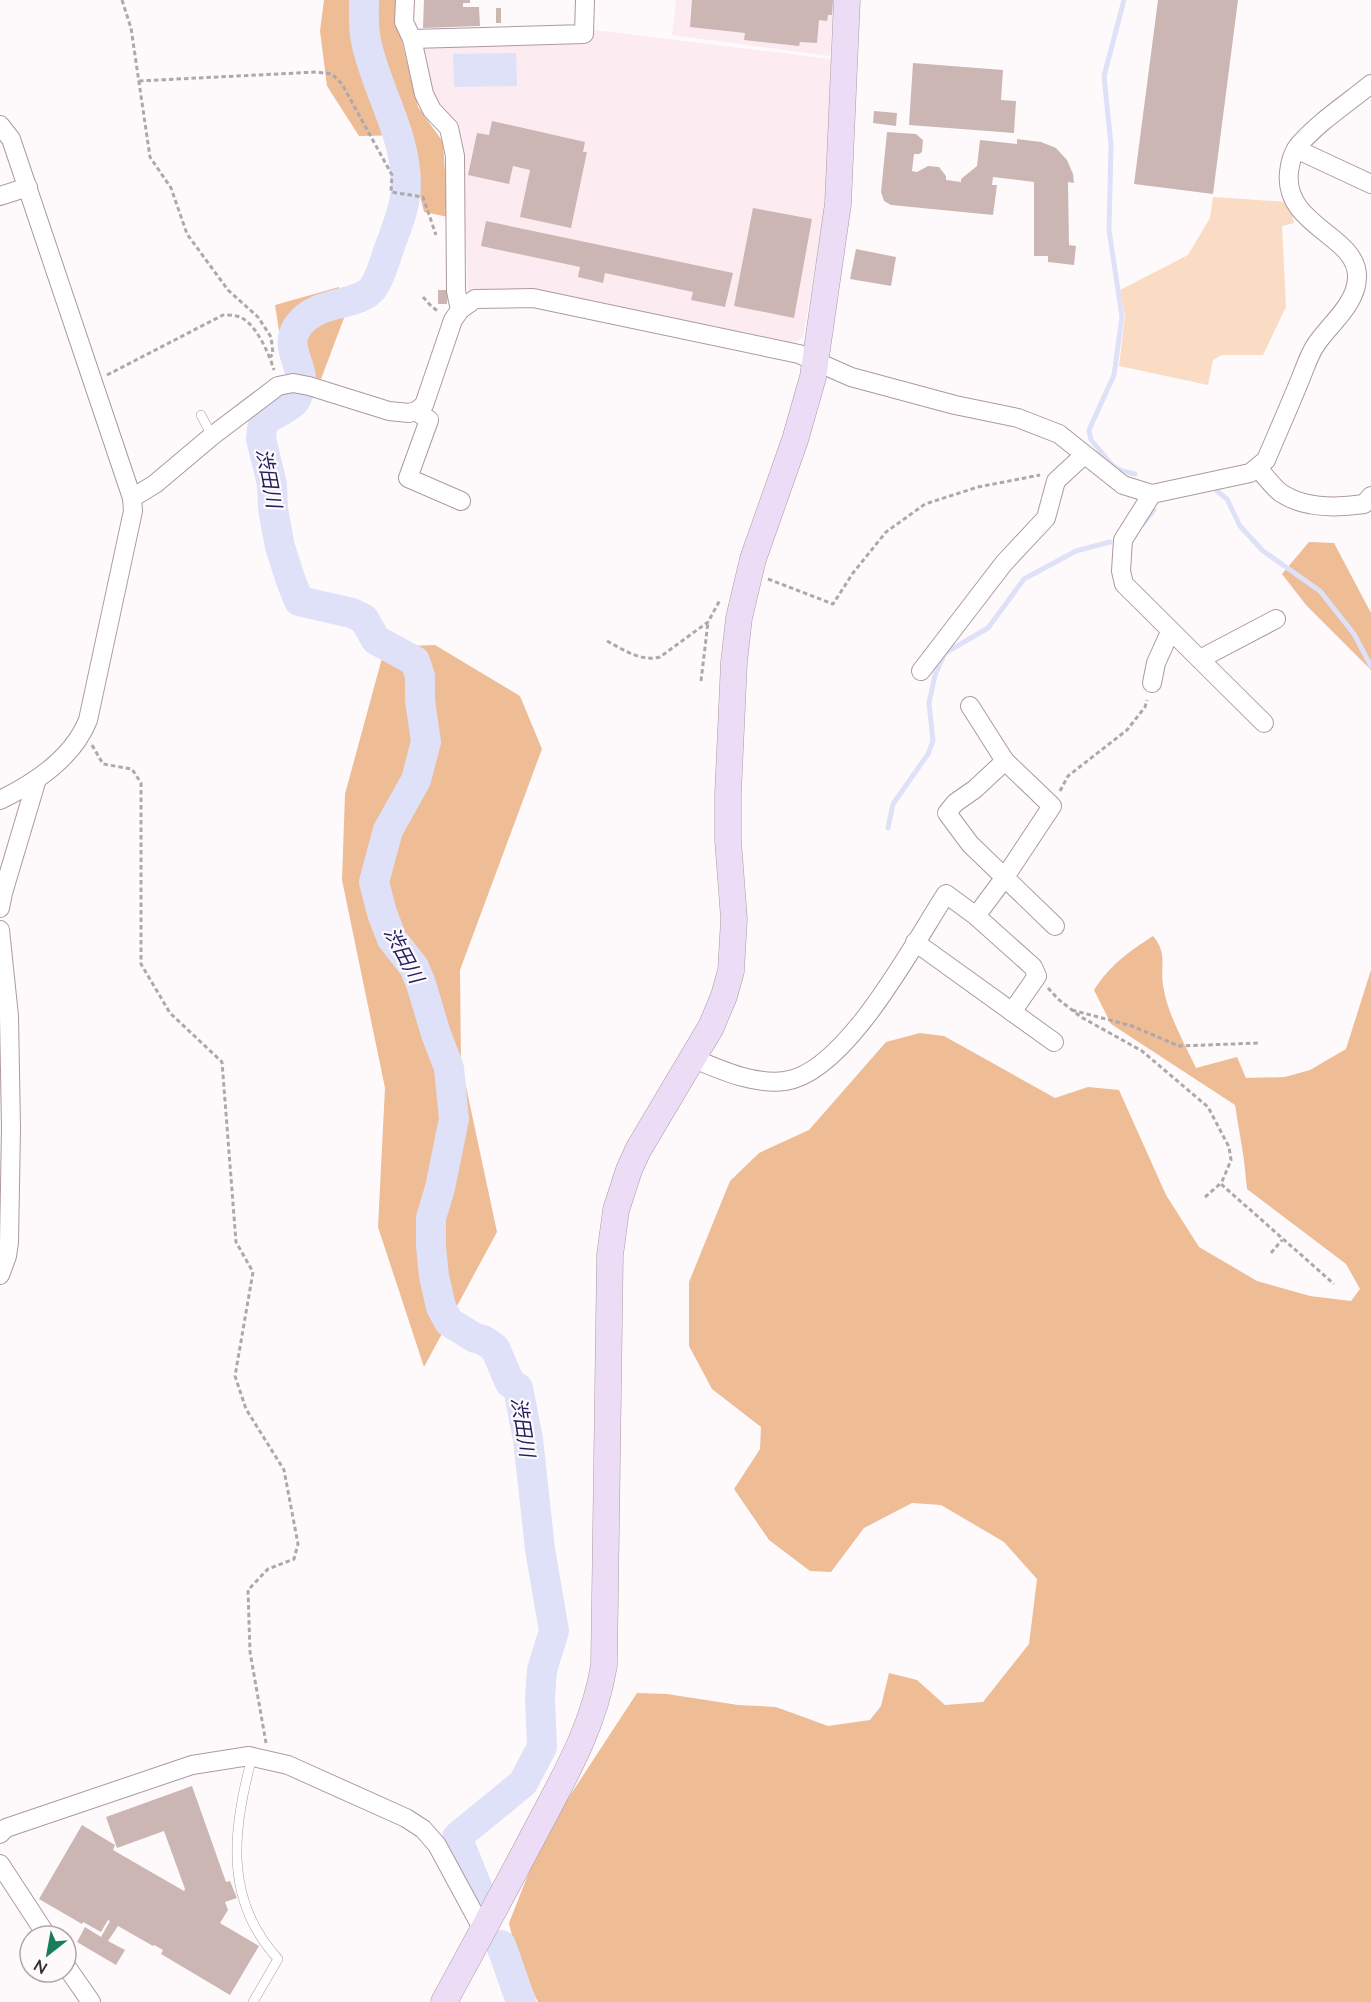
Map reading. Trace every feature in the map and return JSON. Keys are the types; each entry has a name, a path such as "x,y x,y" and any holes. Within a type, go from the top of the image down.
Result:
{"street":[{"path":"405,0 404,22 412,39 424,94 432,110 449,128 455,156 456,291 460,310"},
{"path":"412,39 584,34 585,0"},
{"path":"444,2002 562,1780 584,1735 600,1689 604,1654 612,1232 623,1187 638,1150 718,1011 726,989 732,959 734,919 728,840 728,783 738,618 750,573 795,441 813,377 838,204 847,0"},
{"path":"132,498 156,484 212,436 293,385 389,411 409,413 416,411 424,405 453,321 460,310 475,299 533,298 799,354 843,374 899,391 1018,418 1059,434 1123,485 1152,494 1250,473 1266,460 1316,345 1349,303 1357,276 1354,263 1344,249 1306,218 1293,201 1288,180 1290,162 1296,149 1306,137 1371,84"},
{"path":"0,125 12,139 132,498 133,511 84,731 66,754 37,779 0,800"},
{"path":"1296,149 1371,184"},
{"path":"0,196 28,187"},
{"path":"416,411 429,420 408,477 436,499 461,501"},
{"path":"921,671 1004,563 1047,518 1056,481 1084,455"},
{"path":"1258,468 1281,493 1309,504 1339,508 1364,504 1371,496"},
{"path":"1152,494 1123,540 1121,571 1124,584 1264,723"},
{"path":"1200,659 1276,619"},
{"path":"1152,683 1156,663 1170,632"},
{"path":"970,706 1005,761 1052,806 976,916"},
{"path":"1005,761 975,789 955,803 947,813 970,844 1055,926"},
{"path":"0,908 37,779"},
{"path":"692,1058 755,1080 773,1082 800,1077 820,1064 866,1018 946,894 976,916 1033,968 1037,976 1012,1011"},
{"path":"0,930 9,1016 11,1128 9,1242 0,1275"},
{"path":"915,942 1054,1042"},
{"path":"0,1834 6,1828 192,1765 260,1758 288,1765 406,1818 423,1830 437,1845 483,1930"},
{"path":"0,1864 39,1924"},
{"path":"78,1983 91,2002"}],"lane":[{"path":"201,415 212,436"},
{"path":"254,2002 278,1959 264,1941 253,1921 238,1882 237,1821 260,1758"}],"path":[{"path":"122,0 131,28 150,157 171,188 187,234 228,290 258,317 271,338 273,354 270,357"},
{"path":"139,81 316,72 332,74 342,84 392,175 391,192 423,197 436,235"},
{"path":"94,382 223,315 241,317 251,326 270,357 293,385"},
{"path":"750,573 833,604 853,573 886,532 924,504 978,487 1069,469"},
{"path":"607,641 639,657 651,659 660,657 673,649 708,622 701,681"},
{"path":"1052,806 1068,777 1127,730 1145,707 1152,683"},
{"path":"84,731 104,764 132,769 141,783 141,964 170,1013 222,1062 236,1242 253,1272 235,1376 246,1408 284,1470 298,1544 294,1559 268,1569 248,1590 250,1652 260,1758"},
{"path":"1037,976 1071,1010 1108,1034 1142,1051 1208,1107 1228,1147 1231,1160 1221,1184 1205,1197"},
{"path":"1071,1010 1132,1026 1179,1046 1259,1043"},
{"path":"1221,1184 1334,1284"},
{"path":"1271,1253 1282,1240"}],"shaded area":[{"path":"324,0 405,0 400,34 418,107 443,142 448,217 424,212 418,187 412,135 359,136 327,86 320,31"},
{"path":"676,0 834,0 830,56 672,35"},
{"path":"594,30 831,59 827,198 803,337 793,344 468,293 462,151 432,101 417,44 591,39"},
{"path":"1213,197 1289,202 1294,223 1282,226 1286,307 1263,355 1222,355 1213,360 1208,385 1119,366 1125,316 1120,290 1188,255 1210,218"},
{"path":"339,287 344,318 321,379 285,370 275,305"},
{"path":"1309,542 1334,543 1371,613 1371,670 1306,605 1282,574"},
{"path":"435,645 520,696 542,749 460,970 461,1063 497,1232 424,1367 378,1227 385,1088 342,880 345,794 385,647"},
{"path":"1153,936 1162,954 1163,985 1168,1007 1196,1068 1237,1057 1246,1078 1285,1077 1310,1070 1346,1049 1371,970 1371,2002 538,2002 518,1962 509,1923 546,1829 637,1693 667,1694 738,1705 776,1707 828,1726 870,1720 881,1706 889,1673 917,1680 945,1705 983,1702 1029,1644 1037,1579 1004,1542 941,1505 912,1503 864,1528 831,1572 810,1571 769,1540 734,1489 760,1449 761,1427 712,1389 689,1346 689,1282 730,1181 759,1153 809,1130 886,1042 920,1033 944,1036 1055,1098 1088,1087 1119,1090 1166,1195 1199,1247 1257,1281 1310,1296 1351,1301 1360,1289 1346,1264 1247,1189 1235,1105 1111,1024 1094,990 1120,960"}],"water":[{"path":"516,53 517,86 454,87 453,54"}],"building":[{"path":"424,0 470,0 470,3 463,3 463,7 479,7 480,26 423,28"},
{"path":"692,0 833,0 832,15 828,15 827,21 819,20 817,43 800,42 799,46 744,40 745,33 690,27"},
{"path":"1158,0 1238,0 1213,194 1134,184"},
{"path":"496,8 501,8 501,23 496,23"},
{"path":"913,63 1003,70 1001,100 1016,101 1014,133 909,125"},
{"path":"874,111 897,113 896,126 873,123"},
{"path":"492,121 585,142 583,152 587,152 571,228 520,217 530,170 513,166 509,184 468,175 477,133 489,135"},
{"path":"887,132 916,134 923,140 922,152 914,154 912,171 917,172 928,166 939,167 946,176 946,180 961,182 961,179 977,166 980,140 1017,144 1017,139 1041,142 1056,148 1067,160 1073,174 1074,183 1068,182 1069,245 1076,246 1074,265 1048,262 1048,256 1034,256 1034,182 993,177 992,185 997,185 993,215 891,205 884,201 881,192"},
{"path":"753,208 812,219 794,318 734,306"},
{"path":"486,221 733,273 725,307 691,300 693,292 605,273 603,283 578,277 580,267 481,246"},
{"path":"856,249 896,257 891,286 850,279"},
{"path":"438,290 448,290 447,304 438,304"},
{"path":"192,1786 226,1882 230,1881 237,1898 225,1902 228,1910 220,1923 259,1946 230,1995 161,1954 163,1950 118,1926 108,1941 125,1950 116,1965 78,1943 85,1927 101,1937 110,1921 108,1920 101,1932 83,1922 82,1924 39,1899 82,1825 115,1845 113,1850 184,1891 164,1831 117,1848 106,1817"}],"waterway":[{"name":"渋田川","path":"364,0 366,41 376,77 396,130 405,166 406,193 403,208 381,273 373,288 358,298 316,311 298,326 294,334 293,350 300,374 300,390 291,405 263,421 261,439 272,484 273,509 280,547 299,601 352,613 364,619 376,640 415,661 420,676 420,700 426,742 416,780 388,830 374,882 392,939 414,967 421,984 449,1068 454,1119 440,1188 431,1218 434,1276 441,1307 449,1322 495,1348 510,1383 518,1388 528,1439 540,1549 554,1631 542,1670 540,1699 542,1747 523,1783 457,1837 478,1889"},
{"path":"1124,0 1104,76 1111,145 1109,230 1122,317 1114,375 1089,430 1091,440 1113,466 1135,474"},
{"path":"1217,491 1227,499 1240,526 1263,551 1320,591 1354,634 1371,666"},
{"path":"1142,525 1154,510"},
{"path":"888,828 893,804 928,754 933,741 929,703 935,675 945,653 988,628 1024,579 1076,551 1110,542"},
{"name":"渋田川","path":"501,1945 521,2002"}]}
